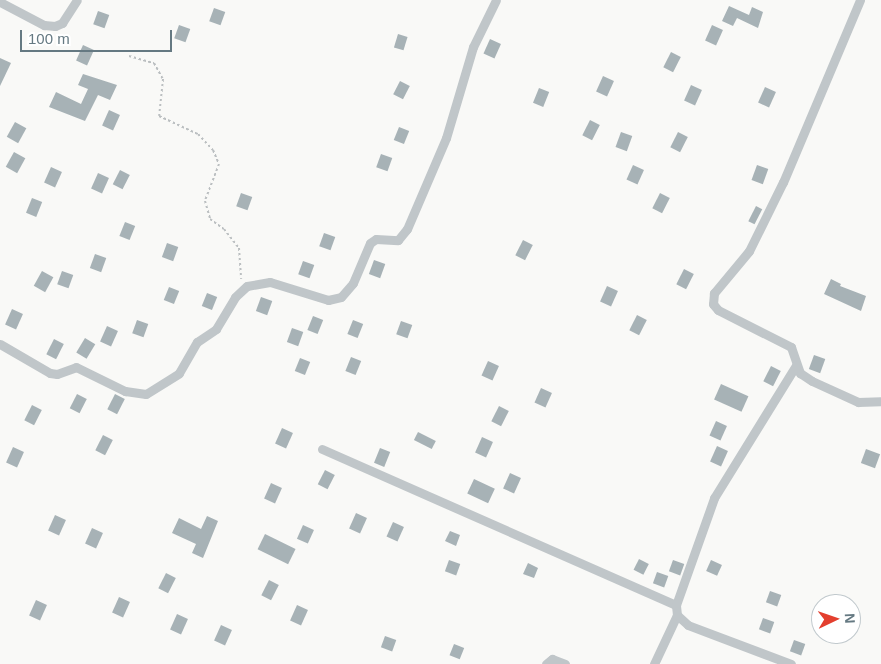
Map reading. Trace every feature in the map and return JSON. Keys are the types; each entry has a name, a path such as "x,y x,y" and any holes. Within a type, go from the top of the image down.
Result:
{"street":[{"path":"0,2 44,25 55,26 62,23 77,0"},
{"path":"0,344 50,373 57,374 76,367 125,391 146,394 179,373 197,342 216,329 242,291 248,286 270,282 328,300 341,297 353,282 370,243 376,239 398,240 407,229 421,191 431,176 473,48 496,0"},
{"path":"860,0 783,182 749,251 714,293 713,304 718,310 791,347 796,354 796,365 800,373 812,381 858,402 881,402"},
{"path":"654,664 677,615 676,605 714,498 796,365"},
{"path":"322,449 676,605"},
{"path":"677,615 688,625 791,664"},
{"path":"546,664 552,659 565,664"}],"path":[{"path":"128,56 154,63 163,80 159,116 198,134 219,164 205,201 210,219 224,229 239,248 242,291"}],"building":[{"path":"729,6 749,15 752,7 763,12 758,28 737,18 733,26 722,21"},
{"path":"214,8 225,12 220,25 209,21"},
{"path":"98,11 109,15 104,28 93,24"},
{"path":"179,25 190,29 185,42 174,38"},
{"path":"712,25 723,30 716,45 705,41"},
{"path":"398,34 408,37 403,50 394,47"},
{"path":"490,39 501,44 494,58 483,54"},
{"path":"83,45 94,50 87,65 76,61"},
{"path":"671,52 681,57 673,72 663,67"},
{"path":"0,58 11,63 0,86"},
{"path":"83,74 117,85 110,100 98,95 85,121 49,107 56,92 81,104 88,89 78,85"},
{"path":"603,76 614,81 607,96 596,92"},
{"path":"400,81 410,86 403,99 393,94"},
{"path":"691,85 702,90 695,105 684,101"},
{"path":"765,87 776,92 769,107 758,103"},
{"path":"539,88 549,92 543,107 533,103"},
{"path":"109,110 120,115 113,130 102,126"},
{"path":"590,120 600,125 592,140 582,135"},
{"path":"15,122 26,128 18,143 7,137"},
{"path":"399,127 409,131 404,144 394,140"},
{"path":"621,132 632,136 627,151 616,147"},
{"path":"678,132 688,137 680,152 670,147"},
{"path":"14,152 25,158 17,173 6,167"},
{"path":"381,154 392,158 387,171 376,167"},
{"path":"633,165 644,170 637,184 626,180"},
{"path":"757,165 768,169 763,184 752,180"},
{"path":"51,167 62,172 55,187 44,183"},
{"path":"120,170 130,175 123,189 113,184"},
{"path":"98,173 109,178 102,193 91,189"},
{"path":"241,193 252,197 247,210 236,206"},
{"path":"660,193 670,198 662,213 652,208"},
{"path":"32,198 42,202 36,217 26,213"},
{"path":"756,206 762,209 755,224 748,221"},
{"path":"125,222 135,226 130,240 119,236"},
{"path":"324,233 335,237 330,250 319,246"},
{"path":"523,240 533,245 525,260 515,255"},
{"path":"167,243 178,247 173,261 162,257"},
{"path":"95,254 106,258 101,272 90,268"},
{"path":"374,260 385,264 380,278 369,274"},
{"path":"303,261 314,265 309,278 298,274"},
{"path":"684,269 694,274 686,289 676,284"},
{"path":"42,271 53,277 45,292 34,286"},
{"path":"62,271 73,275 68,288 57,284"},
{"path":"831,279 841,284 840,286 866,296 861,311 824,294"},
{"path":"607,286 618,291 611,306 600,302"},
{"path":"169,287 179,291 174,304 164,300"},
{"path":"207,293 217,297 212,310 202,306"},
{"path":"261,297 272,301 267,315 256,311"},
{"path":"12,309 23,314 16,329 5,325"},
{"path":"637,315 647,320 639,335 629,330"},
{"path":"313,316 323,320 318,334 307,330"},
{"path":"137,320 148,324 143,337 132,333"},
{"path":"353,320 363,324 358,338 347,334"},
{"path":"401,321 412,325 407,338 396,334"},
{"path":"107,326 118,331 111,346 100,342"},
{"path":"292,328 303,332 298,346 287,342"},
{"path":"85,338 95,344 87,359 76,353"},
{"path":"54,339 64,344 56,359 46,354"},
{"path":"814,355 825,359 820,373 809,369"},
{"path":"351,357 361,361 356,375 345,371"},
{"path":"300,358 310,362 305,375 295,371"},
{"path":"488,361 499,366 492,380 481,376"},
{"path":"771,366 781,371 773,386 763,381"},
{"path":"721,384 748,396 741,412 714,400"},
{"path":"541,388 552,393 545,407 534,403"},
{"path":"77,394 87,399 80,413 70,408"},
{"path":"115,394 125,399 117,414 107,409"},
{"path":"32,405 42,410 34,425 24,420"},
{"path":"499,406 509,411 501,426 491,421"},
{"path":"716,421 727,426 720,440 709,436"},
{"path":"282,428 293,433 286,448 275,444"},
{"path":"418,432 436,441 432,449 414,440"},
{"path":"103,435 113,440 105,455 95,450"},
{"path":"482,437 493,442 486,457 475,453"},
{"path":"717,446 728,451 721,466 710,462"},
{"path":"13,447 24,452 17,467 6,463"},
{"path":"380,448 390,452 384,467 374,463"},
{"path":"866,449 880,454 875,468 861,463"},
{"path":"325,470 335,475 328,489 318,484"},
{"path":"510,473 521,478 514,493 503,489"},
{"path":"474,479 495,489 488,503 467,494"},
{"path":"271,483 282,488 275,503 264,499"},
{"path":"356,513 367,518 360,533 349,529"},
{"path":"55,515 66,520 59,535 48,531"},
{"path":"207,516 218,521 203,558 192,553 196,544 172,533 179,518 201,529"},
{"path":"393,522 404,527 397,541 386,537"},
{"path":"303,525 314,530 308,544 297,539"},
{"path":"92,528 103,533 96,548 85,544"},
{"path":"450,531 460,535 456,546 445,541"},
{"path":"265,534 296,549 288,564 258,549"},
{"path":"639,559 649,564 643,575 634,570"},
{"path":"449,560 460,564 456,575 445,571"},
{"path":"673,560 684,564 680,575 669,571"},
{"path":"711,560 722,565 717,576 706,571"},
{"path":"528,563 538,568 534,578 523,574"},
{"path":"657,572 668,576 664,587 653,583"},
{"path":"166,573 176,578 168,593 158,588"},
{"path":"269,580 279,585 271,600 261,595"},
{"path":"770,591 781,595 777,606 766,602"},
{"path":"119,597 130,602 123,617 112,613"},
{"path":"36,600 47,605 40,620 29,616"},
{"path":"297,605 308,610 301,625 290,621"},
{"path":"177,614 188,619 181,634 170,630"},
{"path":"763,618 774,622 770,633 759,629"},
{"path":"221,625 232,630 225,645 214,641"},
{"path":"385,636 396,640 392,651 381,647"},
{"path":"794,640 805,644 801,655 790,651"},
{"path":"454,644 464,648 460,659 450,655"}]}
